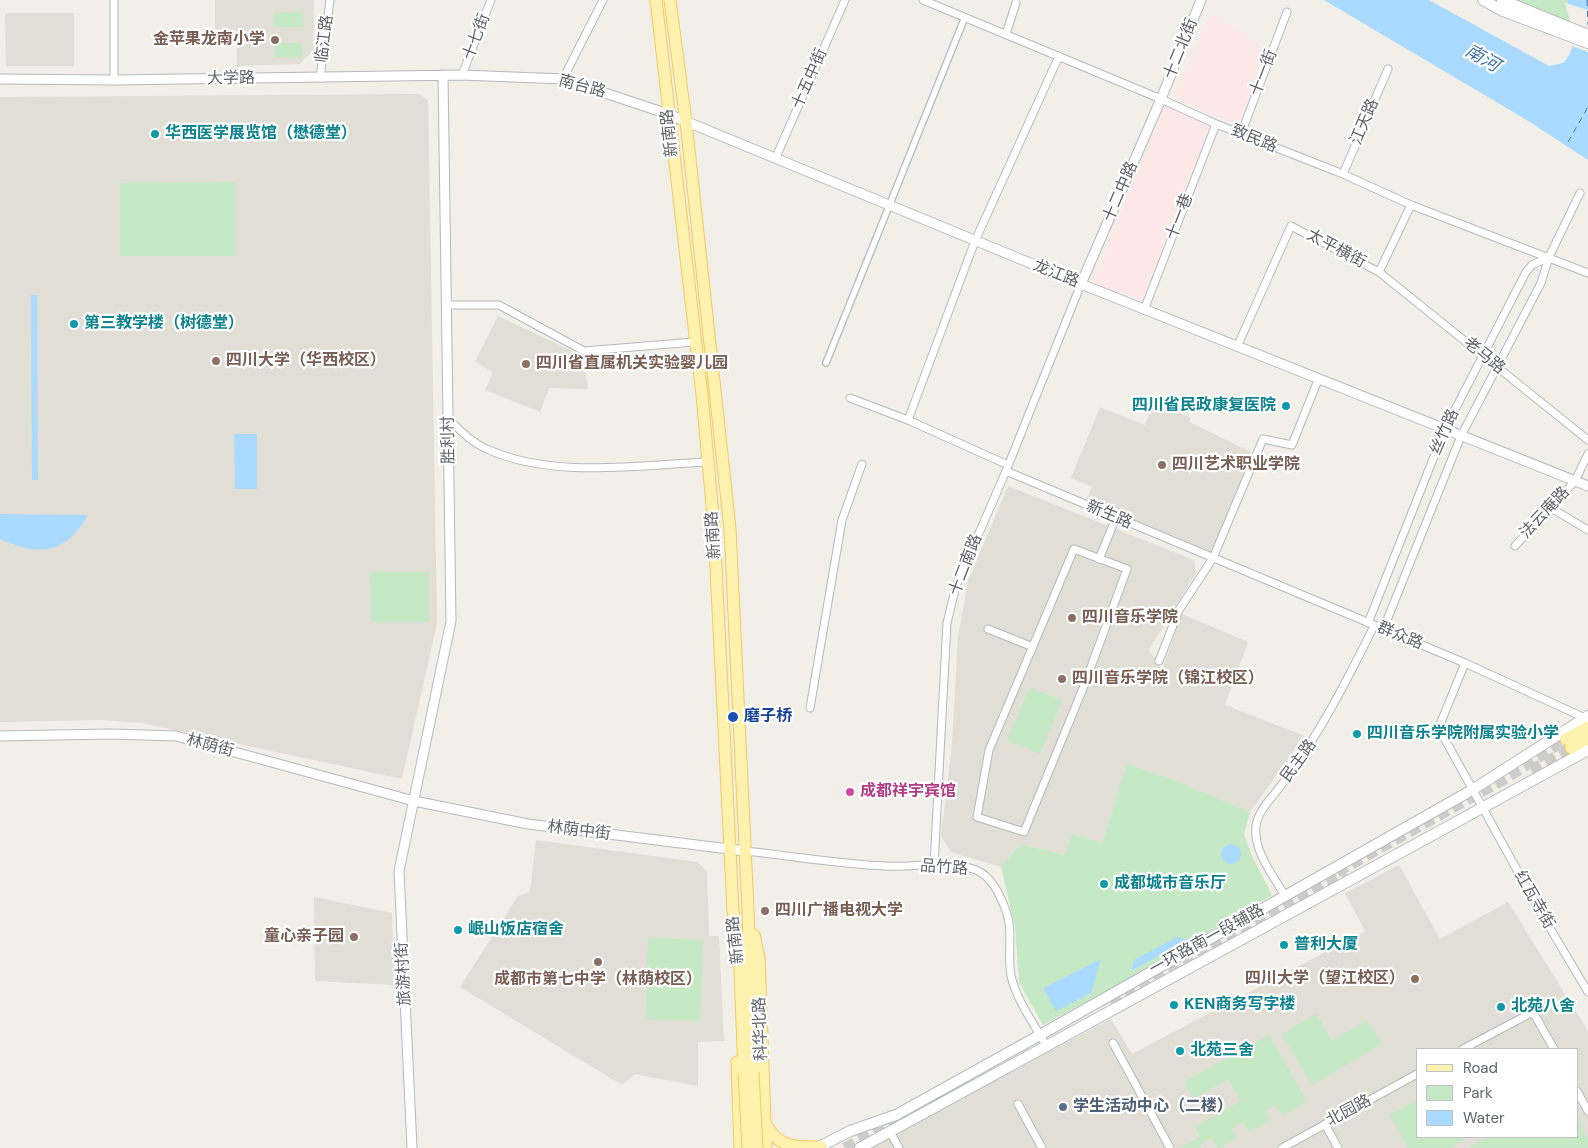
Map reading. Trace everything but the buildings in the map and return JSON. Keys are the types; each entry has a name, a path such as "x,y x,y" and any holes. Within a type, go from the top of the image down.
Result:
{"main road":[{"name":"新南路","path":"656,0 714,527 733,911 739,944 749,1073"},
{"name":"新南路","path":"670,0 686,122 730,529 746,851 749,1073"},
{"path":"1502,0 1588,43"},
{"path":"1485,1 1503,11 1588,35"},
{"path":"1587,720 1568,744 1588,738"},
{"name":"一环路南一段辅路","path":"819,1147 850,1131 896,1115 1040,1035 1472,790 1587,720"},
{"name":"一环路南一段辅路","path":"860,1148 1588,750"},
{"name":"科华北路","path":"748,910 759,958 766,1148"},
{"name":"科华北路","path":"733,911 732,945 738,1145"},
{"name":"科华北路","path":"748,1148 749,1073"},
{"name":"科华北路","path":"749,1073 757,1148"},
{"path":"738,1095 742,1109 752,1112 760,1109 764,1093"},
{"path":"765,1123 774,1139 784,1146 819,1147"}],"street":[{"path":"114,0 114,80"},
{"name":"临江路","path":"320,78 330,0"},
{"name":"十七街","path":"462,75 491,0"},
{"path":"563,79 603,0"},
{"name":"十五中街","path":"776,158 845,0"},
{"name":"致民路","path":"923,0 1161,99 1216,124 1343,174 1411,205 1588,273"},
{"name":"十二北街","path":"1161,99 1201,0"},
{"path":"1006,34 1016,3"},
{"name":"十一街","path":"1241,134 1287,12"},
{"path":"826,363 965,18"},
{"path":"908,420 975,241 1059,56"},
{"name":"江天路","path":"1343,174 1388,69"},
{"name":"胜利村","path":"414,801 451,622 443,75"},
{"name":"大学路","path":"0,79 114,80 462,75"},
{"name":"南台路","path":"462,75 563,79 668,114"},
{"name":"十二中路","path":"1081,284 1161,99"},
{"name":"龙江路","path":"668,114 1144,310 1445,429"},
{"name":"十一巷","path":"1144,310 1216,124"},
{"name":"丝竹路","path":"1384,630 1461,436 1541,283 1549,257 1580,193"},
{"name":"太平横街","path":"1237,347 1291,226 1379,272 1411,205"},
{"name":"丝竹路","path":"1371,624 1445,429 1526,272 1532,266 1549,257"},
{"name":"老马路","path":"1379,272 1588,440"},
{"name":"十二南路","path":"934,865 947,623 956,586 1007,468 1081,284"},
{"path":"446,305 500,305 584,351 694,342"},
{"path":"1159,661 1178,610 1213,558 1263,439 1292,445 1318,380"},
{"name":"新生路","path":"850,398 908,420 1116,518 1213,558"},
{"path":"448,418 477,444 488,450 527,462 577,467 708,462"},
{"path":"1445,429 1588,486"},
{"path":"1575,481 1588,454"},
{"path":"810,708 842,520 862,464"},
{"name":"法云庵路","path":"1516,546 1575,481"},
{"path":"1551,508 1588,530"},
{"path":"1099,558 1116,518"},
{"path":"1074,549 1127,569 1084,686 1024,832 977,817 989,750 1033,647 1074,549"},
{"name":"群众路","path":"1213,558 1465,663 1587,720"},
{"name":"民主路","path":"1284,896 1257,842 1256,824 1266,805 1322,728 1371,624"},
{"path":"988,629 1033,647"},
{"name":"红瓦寺街","path":"1465,663 1441,722 1442,734 1482,808 1586,982 1588,992"},
{"name":"林荫街","path":"0,736 111,734 176,736 414,801"},
{"name":"林荫中街","path":"414,801 528,824 746,851"},
{"name":"旅游村街","path":"412,1148 399,871 414,801"},
{"name":"品竹路","path":"746,851 828,862 887,866 950,865 976,870 985,876 996,888 1009,920 1010,964 1014,985 1047,1047"},
{"path":"1465,1048 1533,1012 1553,1048"},
{"path":"1113,1043 1170,1148"},
{"name":"北园路","path":"1282,1148 1416,1075"},
{"path":"1578,1093 1588,1111"},
{"path":"1018,1104 1042,1148"},
{"path":"1325,1124 1338,1148"},
{"path":"890,1132 899,1148"}],"shaded area":[{"name":"金苹果龙南小学","path":"215,0 314,0 313,50 300,64 237,66 236,30 215,30"},
{"path":"5,13 74,13 74,66 6,66"},
{"path":"1211,13 1266,49 1238,126 1174,96"},
{"name":"四川大学（华西校区）","path":"419,94 428,100 437,623 402,779 142,723 100,720 0,722 0,97"},
{"path":"1164,105 1211,127 1142,299 1093,285"},
{"name":"四川省直属机关实验婴儿园","path":"498,316 572,351 575,366 586,373 588,389 549,388 540,412 485,390 493,373 475,361"},
{"name":"四川艺术职业学院","path":"1154,401 1191,418 1189,422 1251,452 1239,489 1211,552 1086,499 1092,487 1071,478 1100,407 1145,425"},
{"name":"四川音乐学院（锦江校区）","path":"1008,486 1194,560 1196,573 1149,650 1162,670 1182,614 1248,642 1225,705 1305,736 1250,812 1177,781 1127,765 1102,843 1065,855 1021,844 1001,867 951,852 941,836 952,744 958,638 968,581"},
{"name":"成都市第七中学（林荫校区）","path":"536,840 697,862 707,871 709,936 719,936 724,1041 698,1042 698,1086 635,1074 622,1085 460,987 518,896 530,892"},
{"name":"四川大学（望江校区）","path":"1399,865 1440,939 1508,902 1588,1031 1588,1148 866,1148 1111,1019 1132,1054 1365,931 1345,893"},
{"name":"童心亲子园","path":"314,897 392,913 394,985 315,981"}],"green space":[{"path":"1509,0 1567,0 1573,25"},
{"path":"303,12 303,27 274,27 273,13"},
{"path":"275,43 302,43 302,57 275,58"},
{"path":"235,182 235,256 120,256 120,183"},
{"path":"370,572 429,572 429,622 371,622"},
{"path":"1030,687 1062,701 1040,754 1007,740"},
{"path":"1127,764 1177,781 1250,812 1244,834 1251,854 1272,895 1109,990 1043,1025 1019,982 1015,926 1001,867 1021,844 1065,855 1072,834 1102,843"},
{"path":"648,938 703,940 700,1021 646,1019"},
{"path":"1316,1014 1332,1041 1367,1020 1382,1044 1312,1085 1282,1034"},
{"path":"1269,1035 1307,1102 1282,1115 1276,1105 1265,1111 1270,1120 1249,1132 1243,1122 1232,1128 1237,1138 1219,1148 1211,1138 1199,1145 1201,1148 1179,1148 1200,1137 1195,1127 1241,1101 1228,1079 1193,1099 1184,1082"},
{"path":"1416,1101 1416,1138 1463,1138 1464,1140 1450,1148 1408,1148 1390,1115"},
{"path":"1578,1121 1588,1139 1588,1148 1468,1148 1486,1138 1578,1138"}],"water":[{"name":"南河","path":"1324,0 1429,0 1549,66 1563,63 1572,50 1573,33 1567,0 1588,0 1588,160 1525,119"},
{"path":"31,295 37,295 38,480 32,480"},
{"path":"234,434 257,434 257,489 235,489"},
{"path":"0,514 88,515 80,528 70,538 61,544 39,550 14,545 0,539"},
{"path":"1231,844 1238,847 1241,854 1238,861 1231,864 1224,861 1221,854 1224,847"},
{"path":"1177,937 1188,940 1131,971 1134,960"},
{"path":"1101,959 1091,993 1056,1011 1043,988"}],"pier":[{"path":"1565,3 1588,10 1588,52 1569,45 1571,25"}],"ferry route":[{"path":"1587,0 1588,25"},
{"path":"1568,142 1588,107"}],"tunnel":[{"path":"1337,872 1508,777 1566,739"},
{"path":"1531,770 1571,748"},
{"path":"1112,1005 1346,873"},
{"path":"845,1148 909,1113"}],"place":[{"name":"金苹果龙南小学","path":"275,40"},
{"name":"华西医学展览馆（懋德堂）","path":"155,134"},
{"name":"第三教学楼（树德堂）","path":"74,324"},
{"name":"四川大学（华西校区）","path":"216,361"},
{"name":"四川省直属机关实验婴儿园","path":"526,364"},
{"name":"四川省民政康复医院","path":"1286,406"},
{"name":"四川艺术职业学院","path":"1162,465"},
{"name":"四川音乐学院","path":"1072,618"},
{"name":"四川音乐学院（锦江校区）","path":"1062,679"},
{"name":"磨子桥","path":"733,717"},
{"name":"四川音乐学院附属实验小学","path":"1357,734"},
{"name":"成都祥宇宾馆","path":"850,792"},
{"name":"成都城市音乐厅","path":"1104,884"},
{"name":"四川广播电视大学","path":"765,911"},
{"name":"岷山饭店宿舍","path":"458,930"},
{"name":"童心亲子园","path":"354,937"},
{"name":"普利大厦","path":"1284,945"},
{"name":"成都市第七中学（林荫校区）","path":"598,962"},
{"name":"四川大学（望江校区）","path":"1415,979"},
{"name":"KEN商务写字楼","path":"1174,1005"},
{"name":"北苑八舍","path":"1501,1007"},
{"name":"北苑三舍","path":"1180,1051"},
{"name":"学生活动中心（二楼）","path":"1063,1107"}]}
